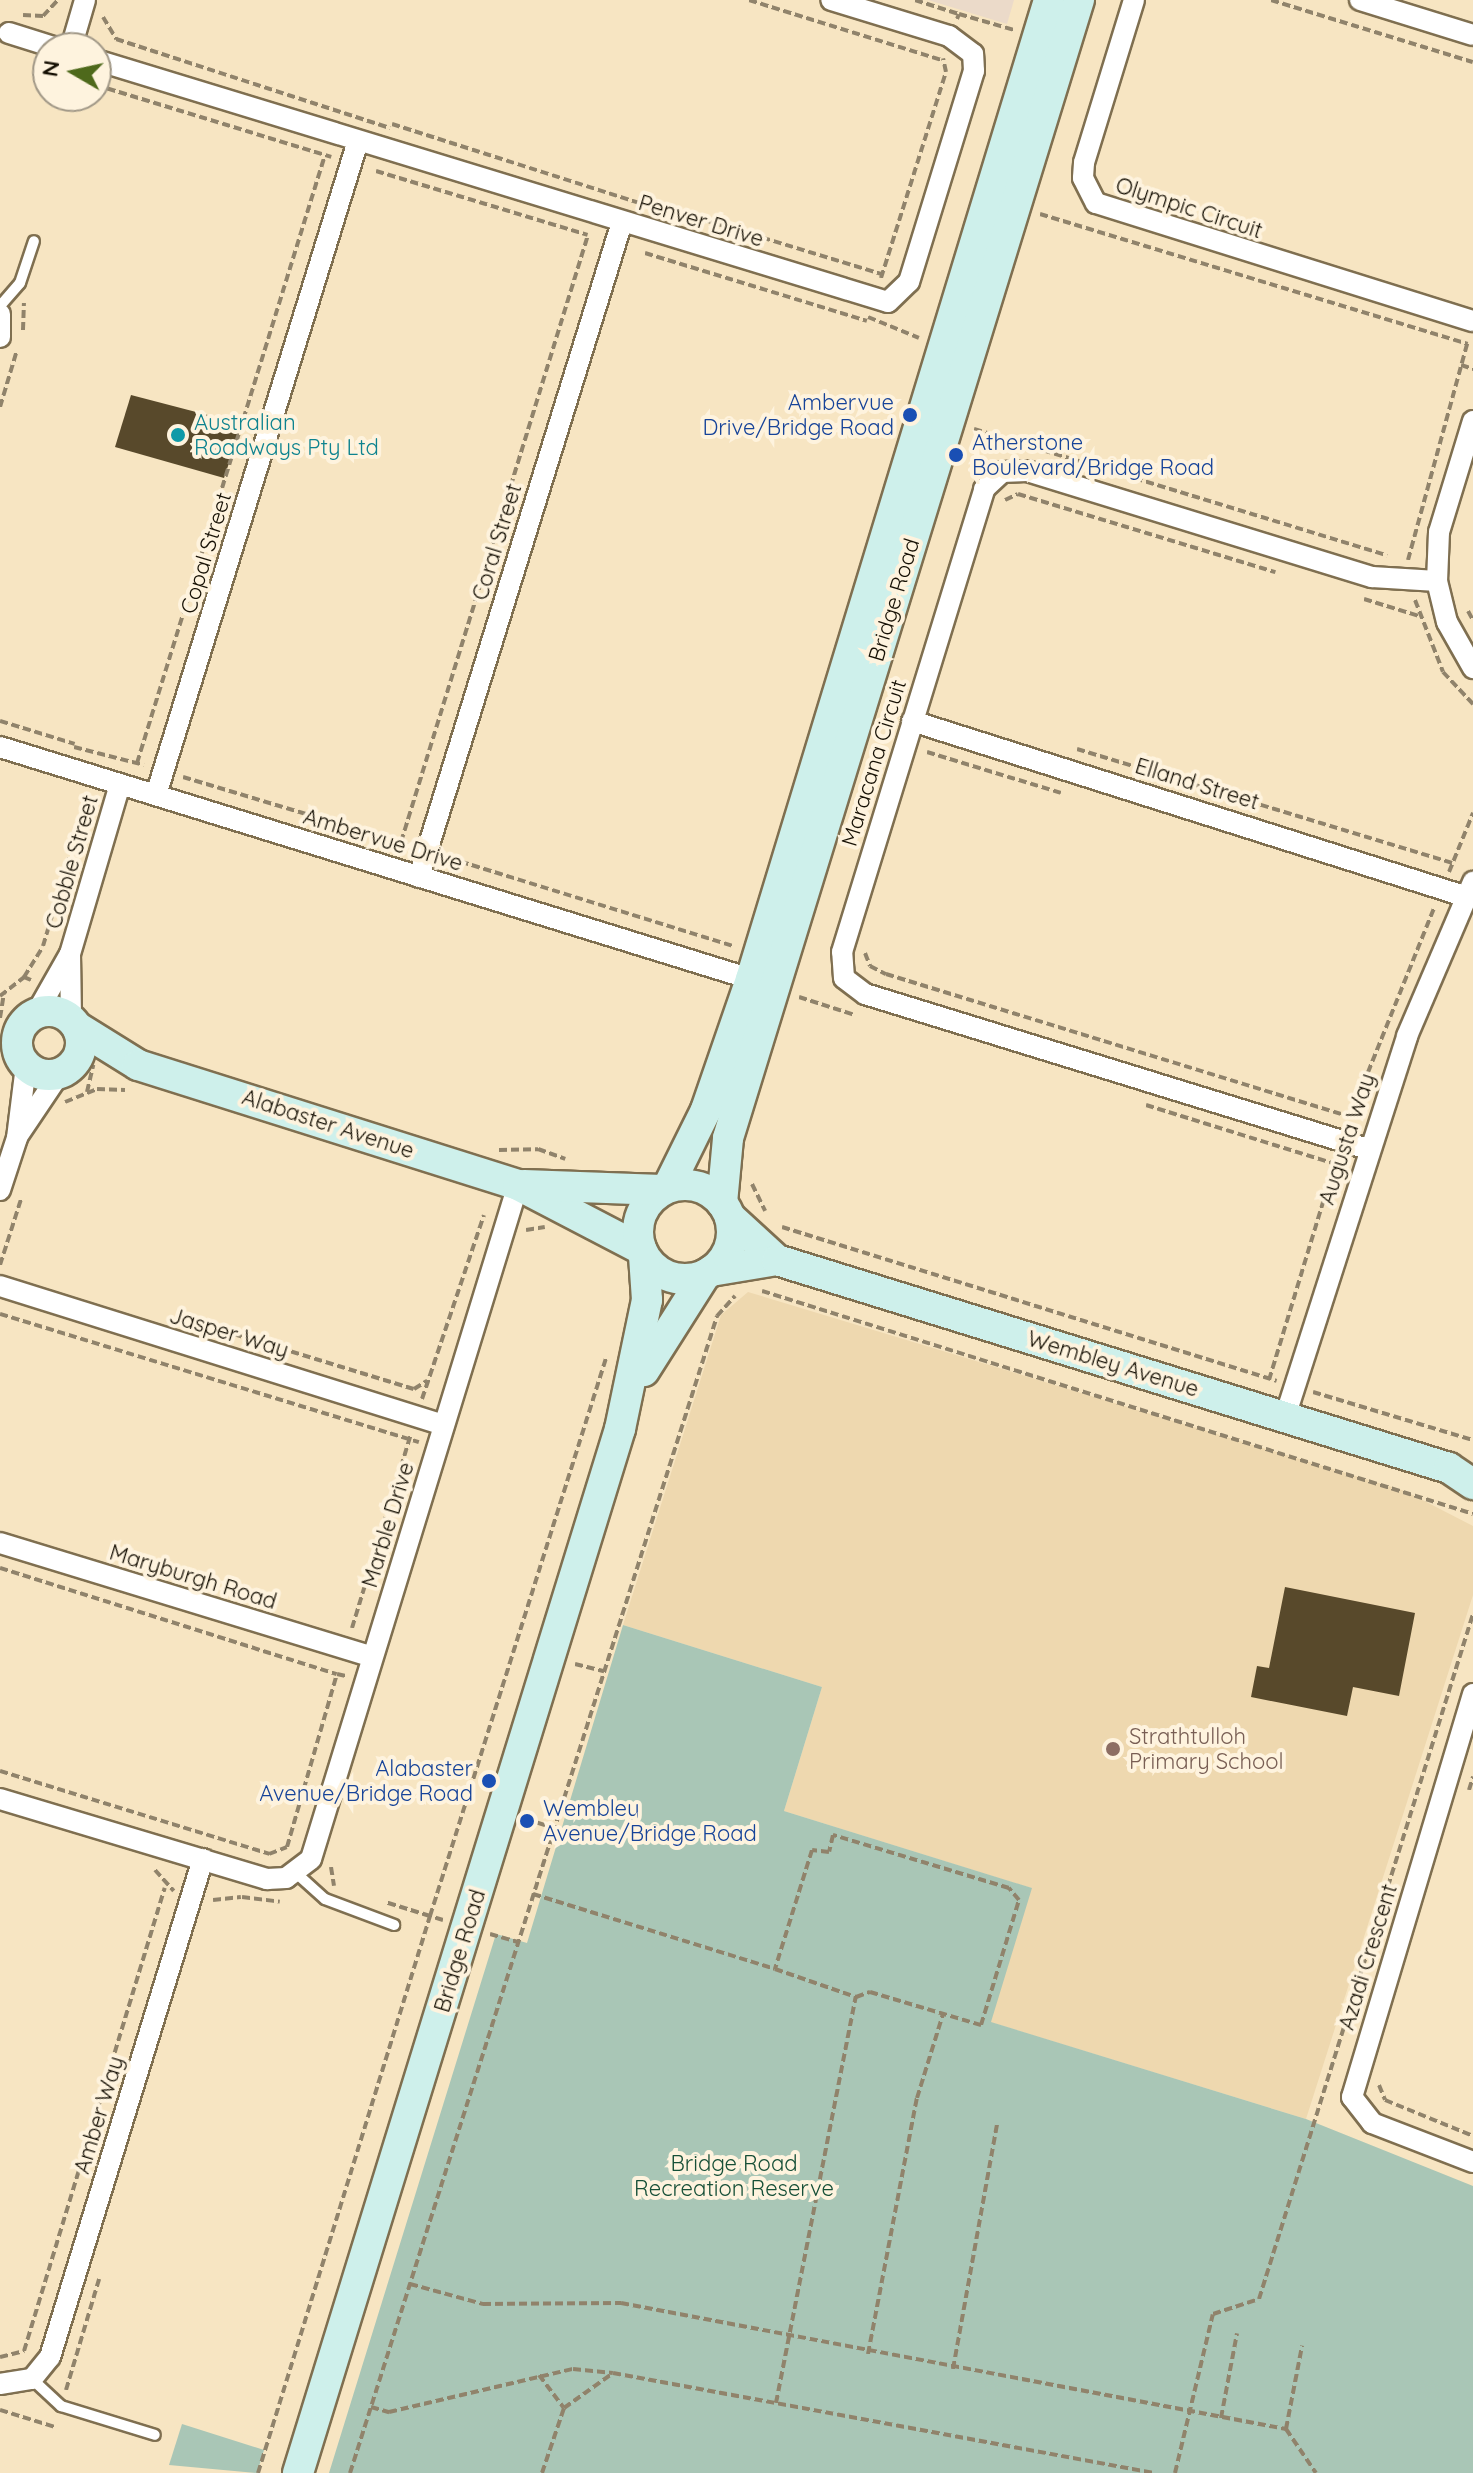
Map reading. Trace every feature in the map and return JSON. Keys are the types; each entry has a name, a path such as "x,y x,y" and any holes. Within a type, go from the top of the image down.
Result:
{"street":[{"path":"76,32 85,0"},
{"path":"831,0 949,36 968,46 974,71 909,282 896,298 874,300"},
{"name":"Bridge Road","path":"665,1189 706,1110 751,979 1049,0"},
{"name":"Bridge Road","path":"726,1210 728,1138 1079,0"},
{"name":"Olympic Circuit","path":"1134,0 1084,163 1083,178 1096,203 1473,321"},
{"path":"1360,0 1473,35"},
{"path":"9,33 32,40"},
{"name":"Penver Drive","path":"112,65 874,300"},
{"name":"Copal Street","path":"156,795 358,141"},
{"name":"Coral Street","path":"419,877 622,222"},
{"path":"0,314 0,337"},
{"path":"1473,424 1439,532 1437,581 1447,622 1473,668"},
{"name":"Maracana Circuit","path":"1368,1149 851,986 842,952 975,519 991,479 1027,471 1372,577 1437,581"},
{"name":"Elland Street","path":"912,721 1470,889"},
{"name":"Ambervue Drive","path":"0,747 751,979"},
{"name":"Cobble Street","path":"74,1023 70,954 120,784"},
{"name":"Augusta Way","path":"1285,1417 1368,1149 1470,889"},
{"name":"Cobble Street","path":"16,1019 70,954"},
{"path":"0,1190 17,1138 16,1019 74,1023 81,1045 63,1081 17,1138"},
{"name":"Alabaster Avenue","path":"74,1023 138,1065 518,1185 642,1253"},
{"name":"Alabaster Avenue","path":"15,1057 63,1081 138,1065"},
{"name":"Alabaster Avenue","path":"518,1185 665,1189"},
{"name":"Marble Drive","path":"296,1873 311,1859 518,1185"},
{"path":"704,1188 726,1210 729,1247 708,1273 677,1279 642,1253 638,1222 665,1189 704,1188"},
{"name":"Wembley Avenue","path":"726,1210 777,1260 1465,1473"},
{"name":"Bridge Road","path":"298,2473 620,1429 647,1300 642,1253"},
{"name":"Wembley Avenue","path":"708,1273 777,1260"},
{"name":"Bridge Road","path":"620,1429 653,1351 708,1273"},
{"name":"Jasper Way","path":"0,1286 444,1425"},
{"name":"Maryburgh Road","path":"0,1543 372,1657"},
{"name":"Azadi Crescent","path":"1473,1694 1352,2097 1372,2123 1473,2162"},
{"path":"0,1799 267,1879 296,1873"},
{"name":"Amber Way","path":"32,2379 50,2357 203,1859"},
{"path":"0,2384 32,2379"}],"lane":[{"path":"0,306 20,283 34,241"},
{"path":"296,1873 325,1899 394,1925"},
{"path":"32,2379 61,2406 155,2435"}],"path":[{"path":"749,0 942,60"},
{"path":"915,0 1016,31"},
{"path":"1271,0 1473,62"},
{"path":"867,321 946,72 942,60 959,14"},
{"path":"137,763 325,155"},
{"path":"659,206 882,274"},
{"path":"1040,214 1468,344"},
{"path":"645,253 921,339"},
{"path":"1461,365 1473,369"},
{"path":"973,429 1408,561"},
{"path":"975,519 996,526 1003,501 1018,494 1286,575"},
{"path":"1360,598 1419,616"},
{"path":"1465,598 1473,620"},
{"path":"0,721 75,744"},
{"path":"922,767 934,728"},
{"path":"1061,744 1452,863"},
{"path":"449,858 737,947"},
{"path":"868,943 870,966 886,974 1350,1117"},
{"path":"16,1019 2,995 24,977"},
{"path":"54,1114 63,1081"},
{"path":"493,1150 538,1149 574,1163"},
{"path":"16,1267 0,1264 23,1195"},
{"path":"0,1568 337,1674 416,1416 484,1215"},
{"path":"770,1219 793,1234 1473,1440"},
{"path":"752,1289 1473,1514"},
{"path":"350,2473 717,1316 741,1293"},
{"path":"0,1314 437,1447"},
{"path":"178,1317 414,1389 429,1380"},
{"path":"258,2473 607,1353"},
{"path":"1175,2473 1186,2412 1213,2314 1259,2299 1473,1614"},
{"path":"1464,1805 1473,1777"},
{"path":"533,1894 856,1997 870,1992 981,2025 1019,1900 996,1884 833,1835 829,1852 812,1850 775,1969"},
{"path":"335,1855 334,1886 348,1890"},
{"path":"0,2357 24,2351 165,1888 157,1870 142,1866"},
{"path":"165,1888 192,1896 241,1897"},
{"path":"375,1899 518,1942"},
{"path":"776,2403 856,1997"},
{"path":"868,2354 917,2098 943,2014"},
{"path":"1382,2069 1385,2100 1473,2136"},
{"path":"953,2369 997,2124"},
{"path":"410,2284 483,2304 621,2303 788,2339 1286,2429"},
{"path":"1221,2418 1237,2333"},
{"path":"1302,2346 1286,2429 1316,2473"},
{"path":"371,2407 389,2412 537,2374 613,2373 1154,2473"},
{"path":"542,2473 564,2408 613,2373"},
{"path":"537,2374 564,2408"},
{"path":"0,2410 55,2427"}],"shaded area":[{"path":"928,0 1014,0 1007,24"},
{"name":"Strathtulloh Primary School","path":"748,1292 1405,1491 1473,1526 1473,1595 1306,2119 990,2022 1031,1888 784,1811 822,1687 623,1625 721,1315"}],"green space":[{"name":"Bridge Road Recreation Reserve","path":"623,1625 822,1687 784,1811 1032,1888 991,2022 1306,2119 1473,2186 1473,2473 329,2473 496,1934 527,1943"},
{"path":"182,2424 264,2450 257,2473 169,2465"}],"building":[{"name":"Australian Roadways Pty Ltd","path":"131,395 242,424 224,478 115,447"},
{"path":"1285,1587 1415,1613 1399,1696 1353,1687 1347,1716 1251,1697 1257,1666 1269,1668"}],"place":[{"name":"Ambervue Drive/Bridge Road","path":"910,415"},
{"name":"Australian Roadways Pty Ltd","path":"178,435"},
{"name":"Atherstone Boulevard/Bridge Road","path":"956,455"},
{"name":"Strathtulloh Primary School","path":"1113,1749"},
{"name":"Alabaster Avenue/Bridge Road","path":"489,1781"},
{"name":"Wembley Avenue/Bridge Road","path":"527,1821"}]}
